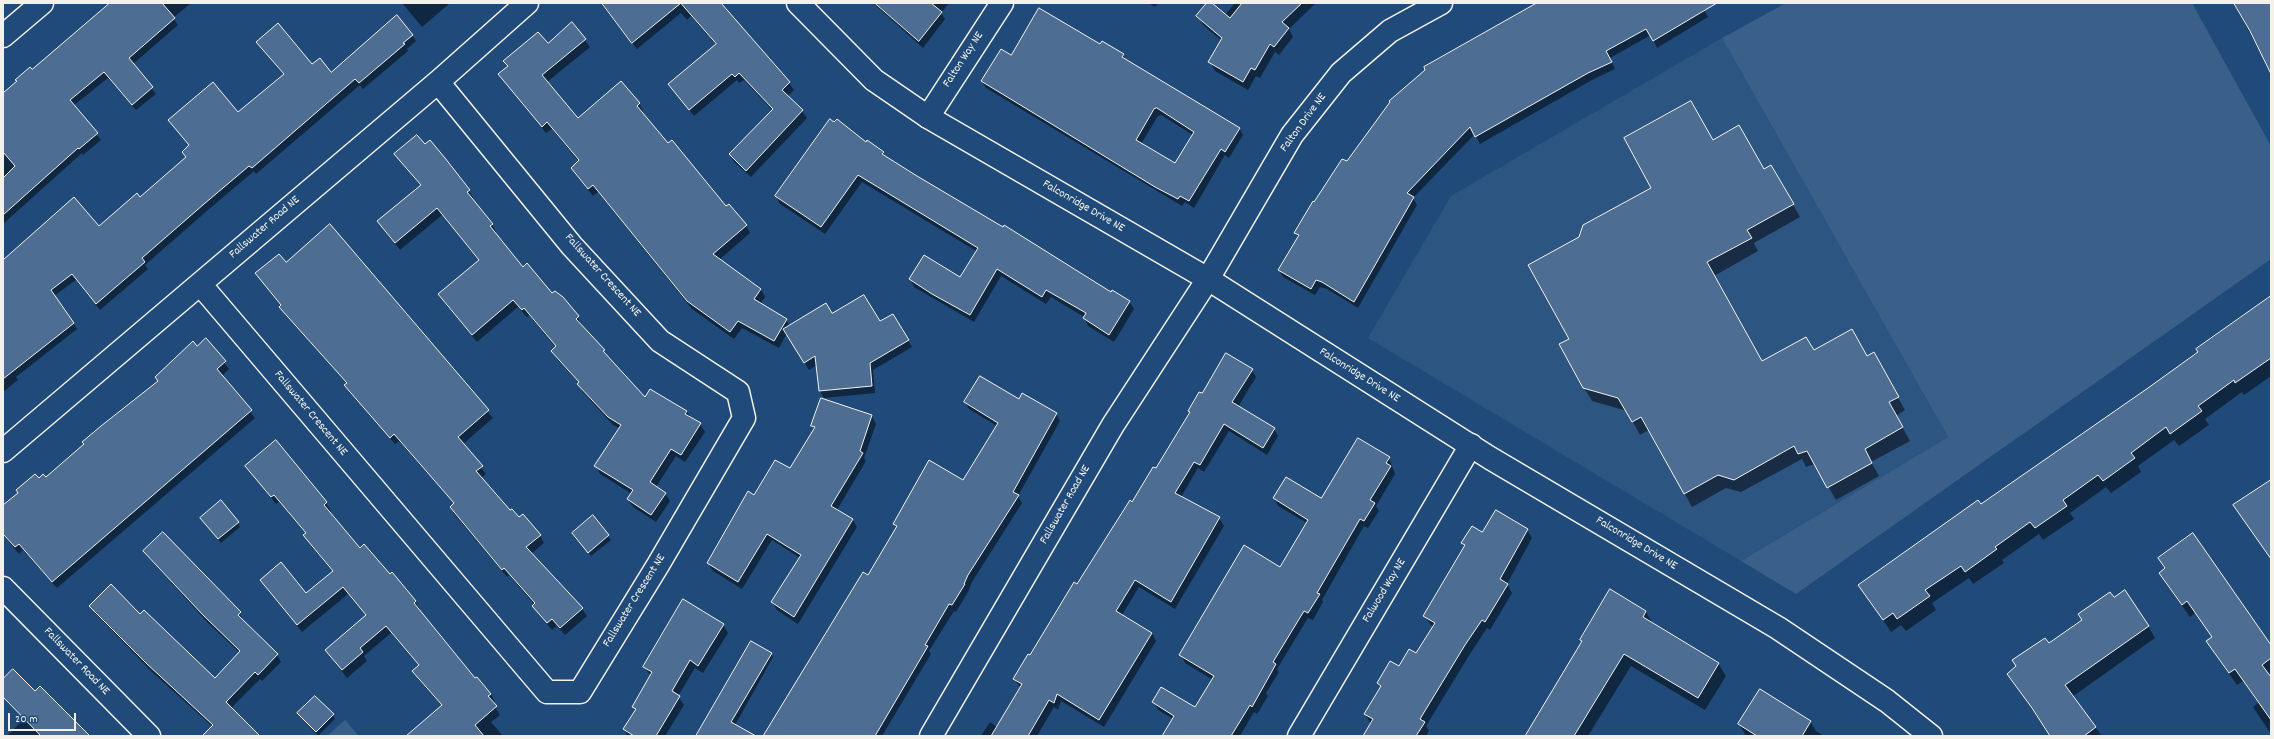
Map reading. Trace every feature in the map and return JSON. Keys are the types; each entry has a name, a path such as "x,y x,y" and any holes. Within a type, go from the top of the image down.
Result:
{"street":[{"path":"3,36 42,3"},
{"name":"Fallswater Road NE","path":"3,451 438,82 527,3"},
{"name":"Falconridge Drive NE","path":"798,3 874,80 928,117 1208,279 1471,445 1778,628 1887,701 1931,736"},
{"name":"Falton Way NE","path":"928,117 1002,3"},
{"name":"Falton Drive NE","path":"1208,279 1292,135 1341,73 1390,31 1441,3"},
{"name":"Fallswater Crescent NE","path":"200,284 547,692 580,692 658,565 744,418 743,411 738,392 660,341 572,246 438,82"},
{"name":"Fallswater Road NE","path":"931,736 1113,425 1208,279"},
{"name":"Falwood Way NE","path":"1299,736 1471,445"},
{"name":"Fallswater Road NE","path":"3,588 149,736"}],"shaded area":[{"path":"1786,3 2192,3 2271,146 2271,259 1796,594 1741,561 1948,437 1722,38"},
{"path":"1722,38 1948,437 1741,561 1368,338 1451,196"},
{"path":"345,720 359,736 327,736"}],"building":[{"path":"110,3 162,3 175,18 129,58 153,87 132,105 104,72 70,100 98,133 79,149 78,148 3,215 3,178 15,166 3,152 3,93 30,67 32,69"},
{"path":"602,3 681,3 632,43"},
{"path":"681,3 721,3 790,82 782,90 803,110 746,171 729,154 773,109 739,73 735,77 732,74 689,110 668,84 716,44"},
{"path":"875,3 931,3 942,12 919,41"},
{"path":"1207,3 1212,3 1230,18 1242,3 1302,3 1282,22 1289,28 1274,47 1270,44 1255,70 1251,68 1243,82 1208,62 1222,38 1196,16"},
{"path":"1537,3 1717,3 1653,41 1646,29 1606,51 1612,62 1588,73 1475,137 1470,127 1407,193 1414,197 1354,302 1322,282 1316,280 1311,289 1278,270 1299,235 1294,233 1313,201 1314,202 1342,159 1347,161 1390,102 1389,101 1425,70 1424,67"},
{"path":"2234,3 2271,3 2271,74 2250,31"},
{"path":"1039,8 1100,44 1102,41 1124,54 1122,57 1240,128 1225,152 1221,149 1189,201 1180,196 1178,199 1155,187 981,81 1001,49 1011,55","holes":["1157,108 1194,132 1175,163 1136,140 1154,109"]},
{"path":"397,15 413,35 403,43 405,44 359,83 355,79 252,168 249,166 142,258 145,262 96,304 72,274 51,290 74,323 3,379 3,260 74,197 99,226 137,193 140,197 186,157 182,152 189,145 168,120 213,82 238,112 284,74 256,42 278,23 312,64 320,58 331,72"},
{"path":"572,22 586,39 542,75 578,118 621,81 640,103 637,106 668,143 672,140 726,206 729,204 747,225 713,254 761,289 754,299 787,319 774,341 738,321 730,332 687,301 593,185 588,189 571,168 579,160 547,122 542,127 498,74 508,66 503,61 538,32 548,43"},
{"path":"1691,101 1713,140 1739,125 1764,169 1771,165 1794,204 1747,230 1752,238 1707,262 1762,361 1806,337 1814,350 1852,329 1867,356 1874,352 1899,397 1889,402 1903,427 1865,449 1872,463 1827,488 1807,451 1798,454 1794,446 1734,480 1718,475 1684,494 1641,417 1632,422 1618,398 1583,388 1559,344 1569,339 1528,265 1579,237 1583,225 1651,188 1624,138"},
{"path":"830,119 834,122 837,119 866,142 867,140 884,152 882,154 917,176 1003,227 1004,225 1111,292 1112,290 1130,301 1109,335 1083,318 1086,313 1046,290 1042,297 997,269 970,315 932,294 909,279 924,255 960,277 978,248 858,175 821,227 775,196"},
{"path":"417,135 425,144 430,140 445,158 470,190 467,192 493,224 490,226 523,267 527,263 552,293 555,291 563,297 579,316 576,319 645,397 650,389 687,411 685,414 701,423 681,455 671,449 650,482 666,493 651,515 627,499 633,490 594,466 621,425 608,417 577,384 579,382 551,351 556,346 524,308 522,310 513,300 472,335 438,294 479,260 437,208 395,243 377,221 421,185 394,154"},
{"path":"330,224 489,410 458,437 483,466 476,471 510,510 512,509 519,517 523,514 541,535 526,547 583,608 560,628 552,619 547,623 532,606 535,603 504,568 502,570 450,507 454,503 394,434 390,438 344,385 347,383 279,307 281,305 255,273 279,254 286,262"},
{"path":"864,295 880,321 893,314 909,340 870,363 872,386 819,391 815,356 804,363 783,329 826,303 832,313"},
{"path":"2271,296 2271,358 2235,383 2234,380 2198,406 2202,411 2170,434 2166,427 2131,453 2135,458 2103,481 2098,475 2063,500 2067,506 2035,528 2030,522 1995,547 1997,549 1965,572 1961,566 1925,590 1930,596 1897,619 1893,613 1883,620 1858,585 1978,500 1981,504 2148,388 2198,352 2196,349"},
{"path":"206,338 226,361 217,369 252,410 52,582 19,544 15,547 3,534 3,505 18,493 16,490 35,474 39,478 43,474 46,477 84,444 82,442 158,381 155,377 193,341 197,346"},
{"path":"1226,353 1253,369 1232,402 1275,428 1263,448 1224,424 1200,465 1194,462 1175,493 1220,517 1171,602 1135,580 1116,611 1152,633 1099,720 1057,694 1054,703 1049,700 1028,736 991,736 1022,684 1013,679 1028,654 1030,655 1074,582 1077,584 1130,500 1132,502 1153,467 1156,468 1190,412 1188,411 1199,392 1202,393"},
{"path":"980,376 1019,399 1022,393 1057,413 1013,492 1019,495 968,575 965,584 952,605 949,604 925,645 928,646 875,736 763,736 863,572 868,575 897,526 893,524 929,460 963,480 998,423 964,402"},
{"path":"821,398 872,415 860,451 863,453 831,506 853,519 794,617 771,602 801,555 767,534 738,582 707,563 748,491 754,495 775,460 790,468 815,427 811,426"},
{"path":"1358,438 1390,457 1386,463 1391,466 1370,500 1375,503 1364,521 1360,519 1317,593 1320,594 1308,613 1304,611 1273,662 1276,664 1252,707 1250,705 1231,736 1162,736 1174,716 1152,702 1161,687 1195,707 1214,676 1179,655 1244,545 1280,567 1308,520 1273,498 1286,477 1321,498"},
{"path":"276,440 327,502 324,505 360,548 364,544 390,574 392,572 416,601 414,603 475,678 477,677 491,694 488,696 497,706 475,725 484,736 406,736 442,705 412,671 419,665 386,626 360,648 363,652 342,670 325,650 366,615 343,587 297,625 260,580 281,562 306,593 333,571 303,535 306,533 274,495 271,497 245,466"},
{"path":"2271,480 2271,559 2233,505"},
{"path":"221,500 239,522 218,539 200,518"},
{"path":"1496,510 1528,529 1500,579 1508,584 1485,622 1482,620 1465,645 1420,719 1425,722 1416,736 1363,736 1373,719 1364,714 1381,686 1377,683 1390,661 1399,666 1409,649 1416,653 1435,623 1423,616 1465,545 1461,543 1472,526 1482,532"},
{"path":"593,515 609,535 588,553 572,533"},
{"path":"163,532 241,612 238,615 278,654 258,675 255,672 226,702 260,736 202,736 213,725 147,664 89,606 111,584 140,614 144,610 215,678 240,651 203,615 143,551"},
{"path":"2193,533 2271,645 2271,658 2262,665 2271,677 2271,720 2235,669 2229,673 2206,641 2212,637 2187,601 2182,605 2159,573 2165,568 2158,558"},
{"path":"1610,589 1646,611 1643,617 1719,663 1698,698 1624,654 1574,736 1525,736 1582,641 1580,640"},
{"path":"2125,590 2149,626 2065,685 2096,727 2084,736 2050,736 2007,674 2016,666 2012,660 2045,638 2049,643 2082,620 2078,614 2110,592 2114,597"},
{"path":"683,599 724,624 698,666 690,660 672,691 680,696 656,736 634,736 623,729 636,709 632,707 652,672 643,667"},
{"path":"751,641 772,653 731,722 756,736 696,736"},
{"path":"13,669 35,691 40,686 90,736 41,736 3,697 3,679"},
{"path":"1760,689 1811,721 1802,736 1757,736 1738,724"},
{"path":"315,696 334,714 316,732 297,713"}]}
